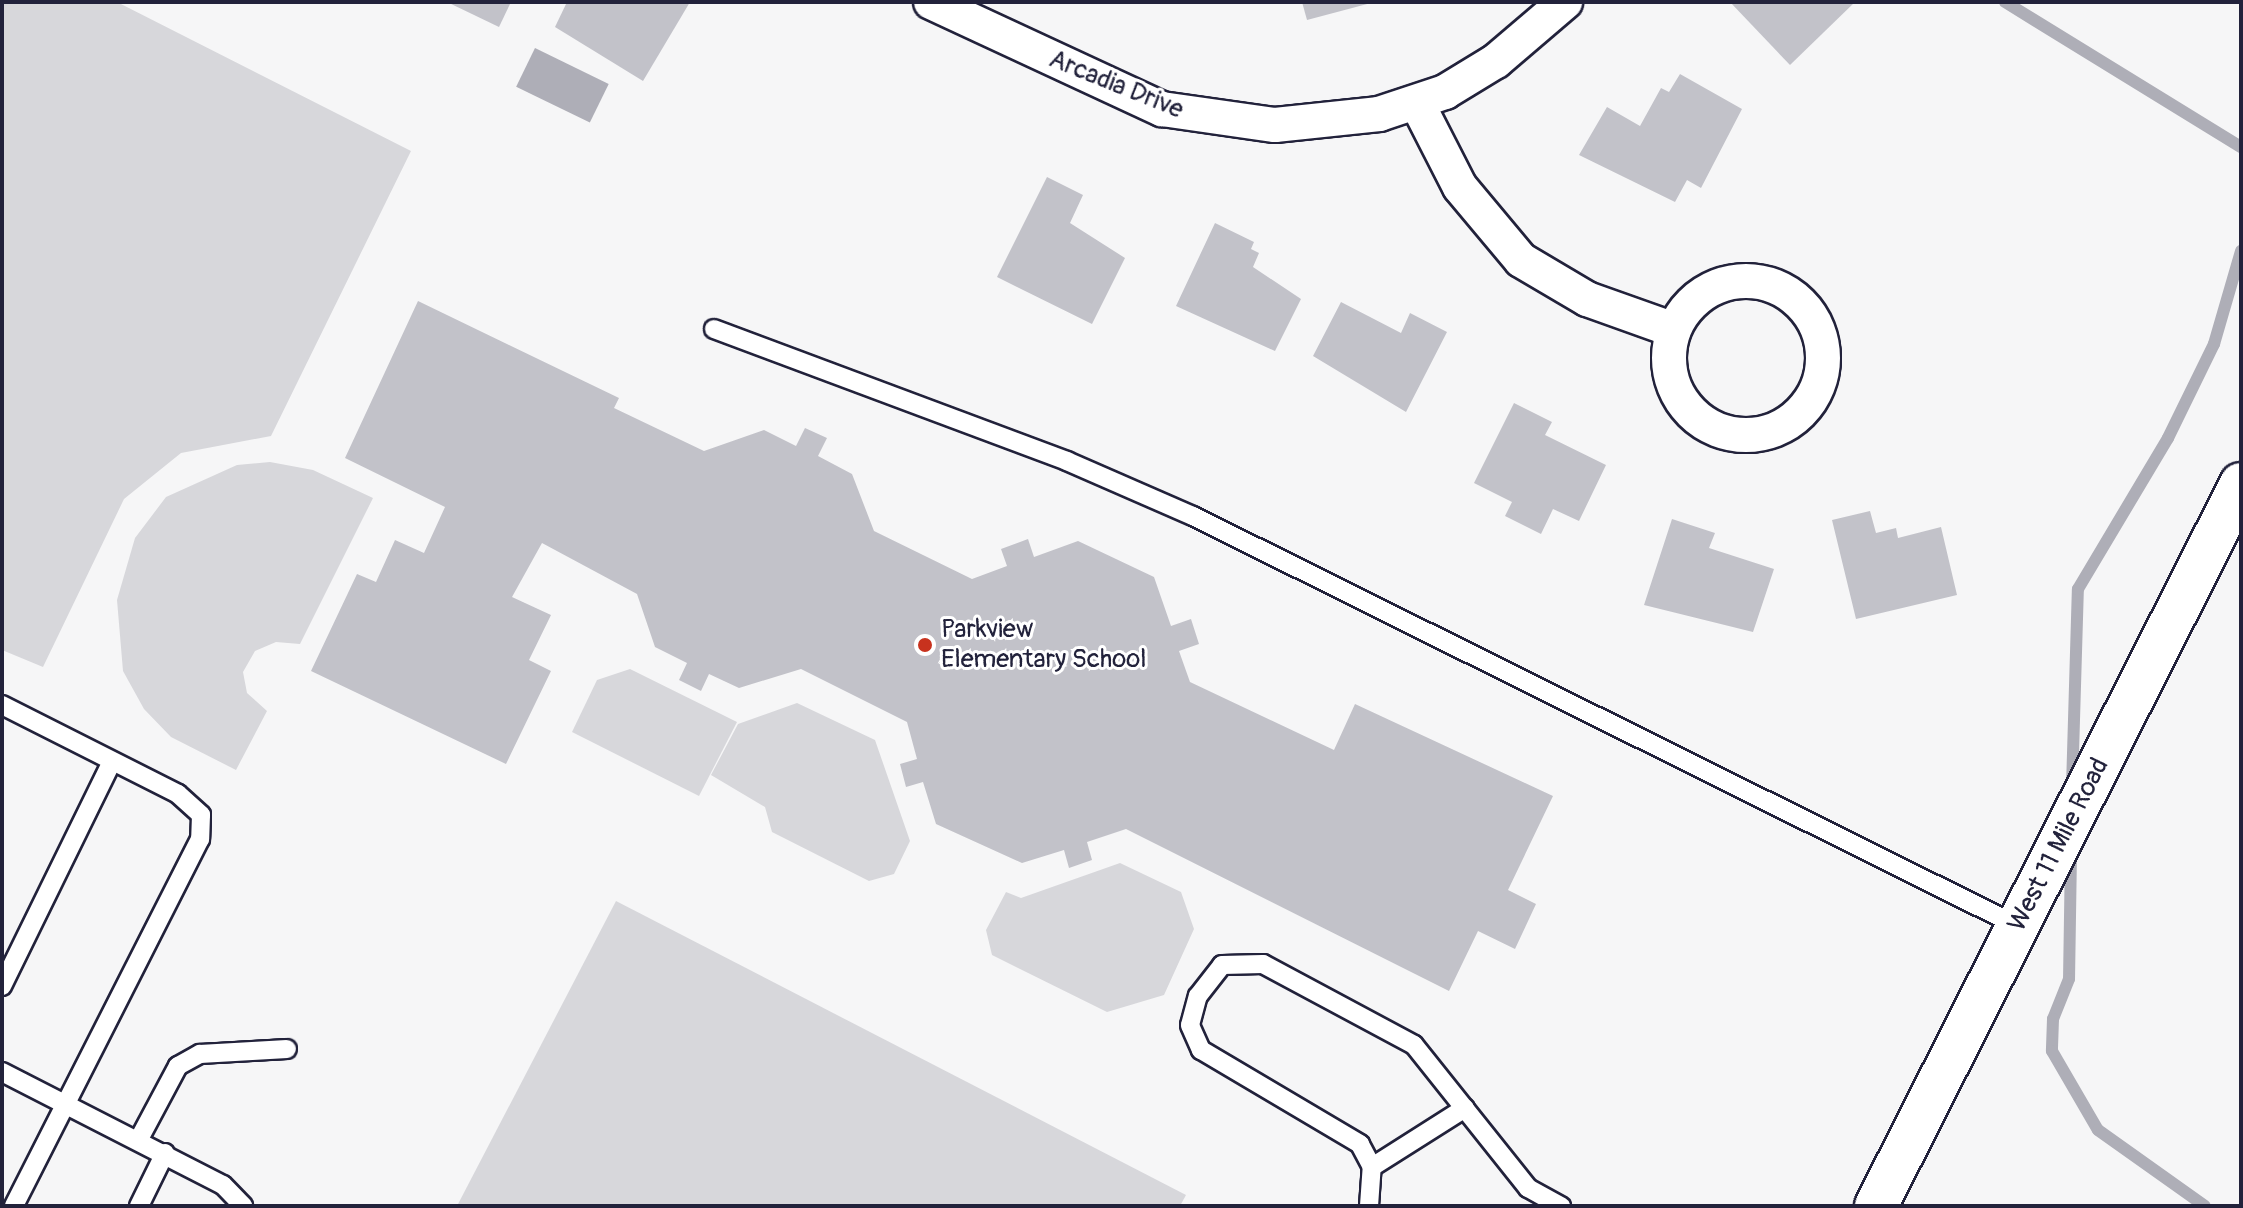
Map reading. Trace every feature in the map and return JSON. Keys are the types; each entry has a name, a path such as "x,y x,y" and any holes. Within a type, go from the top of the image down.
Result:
{"street":[{"name":"Arcadia Drive","path":"931,2 1109,88 1212,121 1341,120 1417,103 1487,68 1565,2"},
{"path":"1417,103 1460,187 1521,260 1587,299 1674,330"},
{"path":"1735,281 1774,286 1807,309 1820,333 1819,386 1807,407 1767,434 1719,431 1681,401 1670,366 1674,330 1709,290 1735,281"},
{"name":"West 11 Mile Road","path":"1876,1206 2241,484"}],"lane":[{"path":"714,329 1067,461 1193,516 2018,926"},
{"path":"3,709 178,794 201,815 200,839 14,1206"},
{"path":"2,986 112,761"},
{"path":"1369,1206 1372,1167 1360,1144 1201,1050 1190,1025 1198,996 1222,965 1263,964 1414,1045 1528,1188 1561,1206"},
{"path":"139,1139 178,1066 200,1054 287,1049"},
{"path":"2,1072 139,1139 223,1185 243,1206"},
{"path":"1372,1167 1465,1108"},
{"path":"139,1206 165,1153"}],"shaded area":[{"path":"2,2 117,2 411,151 271,436 181,453 124,499 43,667 2,650"},
{"path":"535,48 609,84 590,123 516,87"},
{"path":"270,462 313,470 373,498 300,644 276,642 255,651 243,672 247,693 267,711 236,770 171,737 144,709 123,671 117,600 135,538 166,497 237,465"},
{"path":"630,669 737,722 699,796 572,732 597,680"},
{"path":"797,703 875,740 910,841 894,874 869,881 772,832 765,807 711,775 738,724"},
{"path":"1120,863 1181,892 1194,929 1164,995 1107,1012 992,955 986,930 1006,892 1021,898"},
{"path":"616,901 1186,1195 1180,1206 457,1206"}],"building":[{"path":"447,2 511,2 499,27"},
{"path":"567,2 690,2 643,81 555,27"},
{"path":"1302,2 1371,2 1371,3 1307,20"},
{"path":"1730,2 1855,2 1790,65"},
{"path":"1680,74 1742,109 1701,188 1687,180 1675,202 1579,155 1607,107 1640,126 1661,88 1669,92"},
{"path":"1047,177 1083,195 1070,223 1125,258 1092,324 997,277"},
{"path":"1215,223 1254,242 1251,249 1259,253 1253,267 1301,299 1275,351 1176,306"},
{"name":"Parkview Elementary School","path":"418,301 619,398 614,408 704,451 764,430 796,446 805,428 827,438 818,456 852,474 874,531 972,579 1007,566 1001,549 1028,539 1034,557 1078,541 1154,577 1171,626 1191,619 1199,644 1179,651 1190,682 1334,750 1355,704 1553,796 1508,890 1536,904 1515,949 1478,931 1449,991 1126,829 1087,842 1092,860 1069,868 1064,850 1022,863 936,824 923,782 906,787 900,764 917,759 907,722 801,669 739,688 709,674 701,691 679,680 687,663 655,647 637,594 542,543 512,597 551,615 529,660 551,671 506,764 311,671 357,574 376,582 395,540 424,553 445,507 345,458"},
{"path":"1341,302 1401,333 1410,313 1447,332 1406,412 1313,356"},
{"path":"1514,403 1552,422 1545,435 1606,465 1579,521 1553,509 1541,534 1505,516 1512,502 1474,483"},
{"path":"1870,511 1876,533 1896,528 1898,538 1941,527 1957,595 1856,619 1832,520"},
{"path":"1672,519 1715,533 1709,548 1774,569 1753,632 1644,605"}],"waterway":[{"path":"2005,2 2241,147"},
{"path":"2072,787 2078,589 2168,438 2214,344 2241,251"},
{"path":"2071,853 2069,979 2053,1019 2052,1051 2098,1130 2205,1206"}],"place":[{"name":"Parkview Elementary School","path":"925,645"}]}
